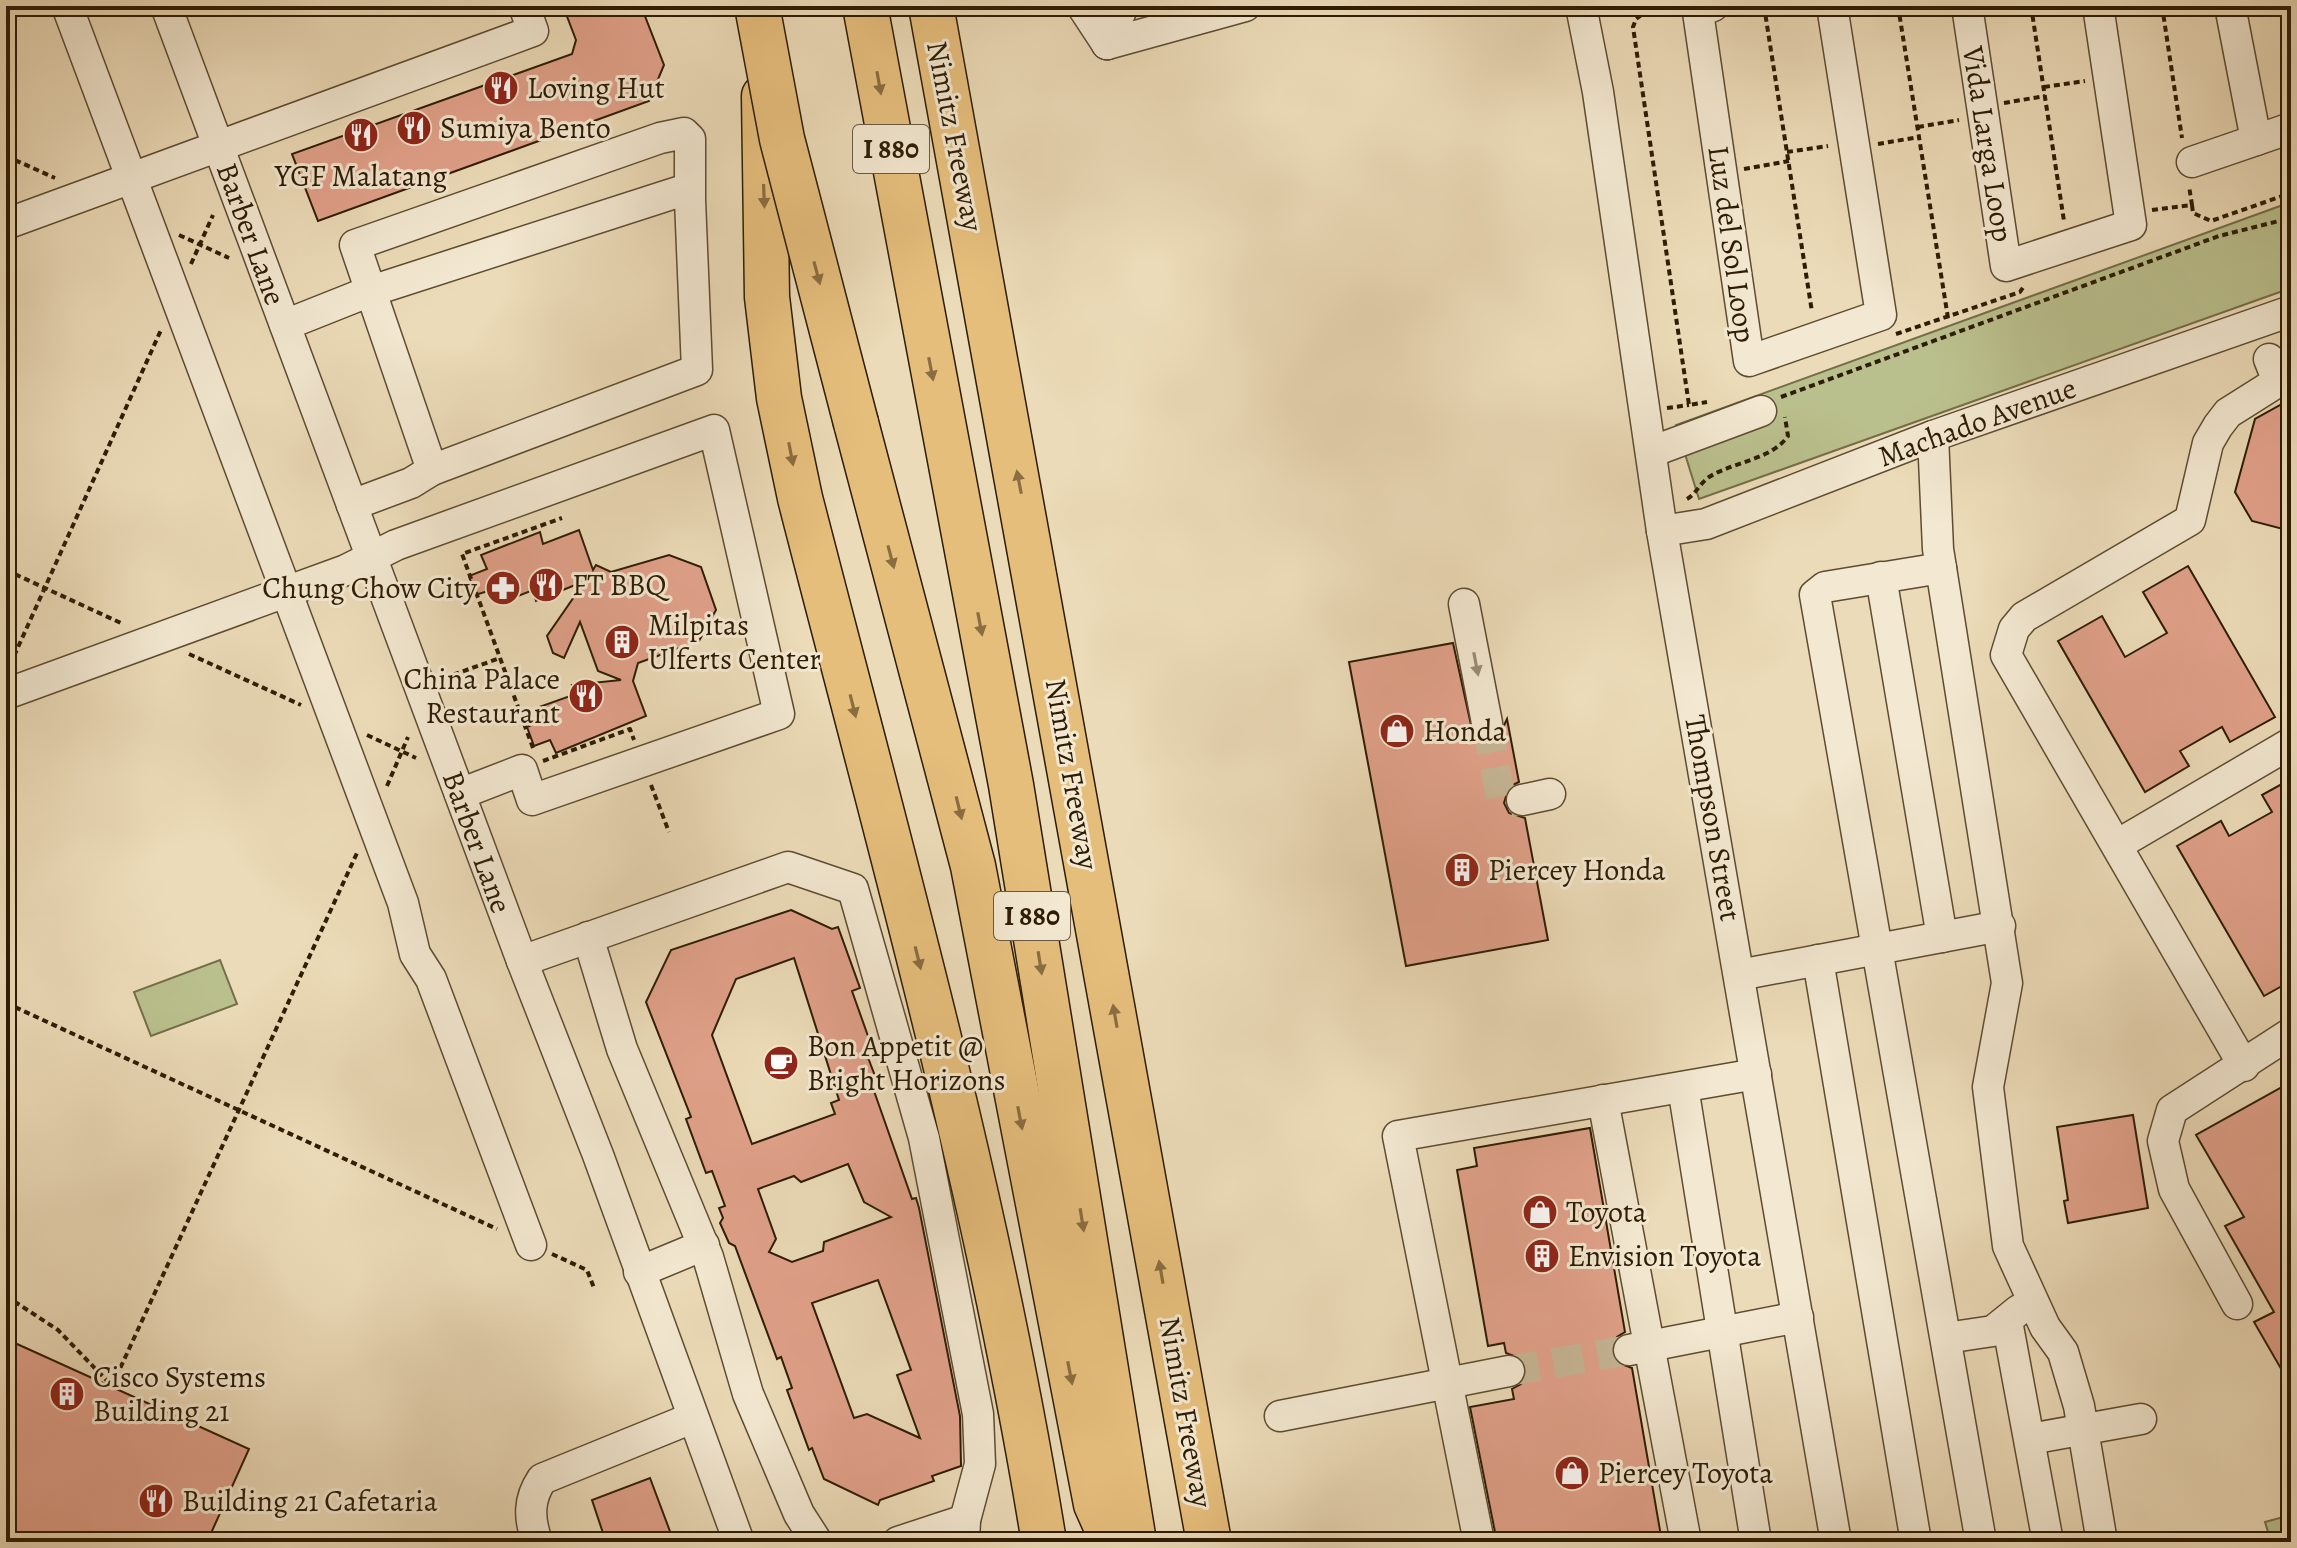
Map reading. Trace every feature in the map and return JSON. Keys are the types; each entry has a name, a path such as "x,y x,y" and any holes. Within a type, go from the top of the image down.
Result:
{"highway":[{"path":"757,6 782,139 973,866 1096,1504 1113,1542"},
{"path":"765,6 767,297 779,398 803,514 965,1139 1019,1398 1044,1542"},
{"name":"Nimitz Freeway","path":"865,6 1011,785 1134,1542"},
{"name":"Nimitz Freeway","path":"931,6 1209,1542"}],"street":[{"path":"67,6 403,903 415,954 431,979 531,1245"},
{"name":"Barber Lane","path":"166,6 522,961 598,1155 739,1542"},
{"path":"6,224 79,200 87,193 533,31 524,6"},
{"path":"1082,6 1107,44"},
{"path":"1107,44 1123,6"},
{"path":"1107,44 1245,6"},
{"name":"Thompson Street","path":"1581,6 1598,92 1660,519 1836,1542"},
{"path":"1832,6 1881,315 1864,320"},
{"name":"Vida Larga Loop","path":"1967,6 2006,266 2131,225 2129,214"},
{"path":"2098,6 2129,214"},
{"path":"2230,6 2256,140"},
{"name":"Luz del Sol Loop","path":"1706,9 1722,173 1749,361 1864,320"},
{"path":"2188,162 2291,128"},
{"path":"352,505 411,483 432,470 697,370 690,139 684,133 660,138 368,237 355,245 368,292 432,470"},
{"path":"285,325 368,292 678,192 690,200"},
{"name":"Machado Avenue","path":"1660,519 1706,524 1933,436 2291,311"},
{"path":"2244,1066 2006,655 2014,629 2034,610 2190,520 2208,443 2228,413 2274,384 2275,374 2269,359"},
{"path":"1651,452 1761,411"},
{"path":"6,694 158,640 714,430 779,714 532,800 522,770 460,794"},
{"path":"1933,436 1941,568 2007,983 1988,1087 2008,1246 2030,1298 2063,1352 2083,1430 2102,1542"},
{"path":"1941,568 1825,587 1815,595 1981,1542"},
{"path":"1881,577 1942,937"},
{"path":"1464,604 1487,723"},
{"path":"2117,845 2291,743"},
{"path":"522,961 788,867 853,889 924,1138 978,1414 980,1464 965,1531 898,1542"},
{"path":"1739,975 2000,926"},
{"path":"588,937 622,1049 704,1245 748,1394 799,1514 817,1542"},
{"path":"1818,960 1916,1542"},
{"path":"2237,1304 2174,1189 2163,1141 2172,1110 2291,1033"},
{"path":"1479,1542 1398,1136 1756,1074"},
{"path":"1683,1087 1756,1542"},
{"path":"1603,1100 1640,1348 1686,1542"},
{"path":"639,1272 704,1245"},
{"path":"1946,1338 1993,1331 2030,1298"},
{"path":"1640,1348 1798,1317"},
{"path":"2007,1321 2048,1542"},
{"path":"1280,1416 1509,1371"},
{"path":"537,1542 530,1511 532,1494 542,1479 692,1418"},
{"path":"2030,1439 2141,1419"}],"path":[{"path":"1764,6 1816,337"},
{"path":"1898,6 1948,318"},
{"path":"2031,6 2068,246"},
{"path":"2162,6 2188,162 2193,213 2211,221 2291,193"},
{"path":"1649,9 1636,19 1633,27 1689,405 1712,401"},
{"path":"2044,87 2109,77"},
{"path":"1918,127 2045,96"},
{"path":"1787,152 1919,137"},
{"path":"1722,173 1789,161"},
{"path":"2129,214 2192,205"},
{"path":"6,674 213,215"},
{"path":"1660,519 1691,498 1706,479 1742,460 1777,451 1788,436 1781,397 1784,394 2219,236 2291,218"},
{"path":"1864,320 1899,335 2020,292 2026,283 2026,259"},
{"path":"562,518 462,554 538,763 630,729 669,832"},
{"path":"6,570 416,758"},
{"path":"444,678 500,658"},
{"path":"6,1296 58,1330 112,1386 408,737"},
{"path":"6,1003 587,1270 594,1288"}],"green space":[{"path":"2291,202 2291,288 1699,499 1676,425"},
{"path":"220,960 237,1004 151,1036 134,992"},
{"path":"2291,1515 2291,1542 2271,1542 2265,1522"}],"building":[{"path":"563,6 641,6 664,65 649,101 318,221 292,154 572,54 576,40"},
{"path":"2291,399 2291,531 2252,521 2235,492 2255,419"},
{"name":"Milpitas Ulferts Center","path":"579,530 593,570 596,565 611,572 669,555 701,567 716,610 699,641 638,663 633,681 646,716 556,753 550,740 534,746 527,727 543,720 539,707 576,694 572,685 621,680 598,671 580,622 564,658 553,653 547,636 585,581 536,601 533,590 500,603 495,589 475,595 469,576 487,569 481,555 540,532 543,544"},
{"path":"2188,566 2275,717 2230,742 2222,727 2180,751 2189,766 2145,792 2058,641 2102,616 2125,657 2167,633 2143,592"},
{"name":"Piercey Honda","path":"1453,643 1473,734 1482,740 1491,740 1499,736 1507,719 1519,782 1509,787 1504,803 1509,813 1525,818 1548,940 1406,966 1349,662"},
{"path":"2291,779 2291,926 2285,930 2291,941 2291,981 2264,996 2177,846 2221,821 2229,836 2272,812 2262,795"},
{"path":"791,910 832,929 838,927 860,988 852,991 874,1053 867,1055 880,1089 874,1091 912,1199 916,1198 919,1208 960,1416 961,1466 932,1476 934,1481 880,1500 878,1505 824,1479 812,1448 809,1450 787,1390 792,1388 781,1357 777,1359 735,1246 729,1243 720,1223 723,1218 719,1208 725,1206 712,1171 706,1173 686,1119 691,1117 646,1002 671,950","holes":["794,958 839,1100 831,1103 835,1114 752,1144 712,1035 736,979","848,1164 864,1202 891,1217 824,1242 823,1251 792,1262 769,1252 776,1239 758,1189 794,1176 801,1182","878,1280 911,1370 897,1375 920,1438 867,1414 854,1418 812,1303"]},
{"path":"2291,1082 2291,1386 2254,1322 2274,1312 2225,1226 2244,1217 2196,1135"},
{"path":"2133,1115 2148,1208 2068,1223 2064,1201 2068,1200 2057,1127"},
{"name":"Envision Toyota","path":"1590,1128 1625,1332 1617,1337 1611,1353 1616,1362 1632,1368 1662,1542 1497,1542 1470,1407 1514,1399 1512,1389 1521,1384 1527,1368 1522,1359 1506,1353 1504,1343 1488,1346 1457,1170 1477,1166 1474,1148"},
{"name":"Cisco Systems Building 21","path":"6,1339 249,1449 207,1542 6,1542"},
{"path":"650,1478 674,1542 606,1542 592,1500"}],"tunnel":[{"path":"1487,723 1502,804 1522,800"},
{"path":"1509,1371 1629,1350"}],"place":[{"name":"Loving Hut","path":"501,88"},
{"name":"Sumiya Bento","path":"414,128"},
{"name":"YGF Malatang","path":"361,135"},
{"name":"FT BBQ","path":"546,585"},
{"name":"Chung Chow City","path":"503,588"},
{"name":"Milpitas Ulferts Center","path":"622,642"},
{"name":"China Palace Restaurant","path":"586,696"},
{"name":"Honda","path":"1397,731"},
{"name":"Piercey Honda","path":"1462,870"},
{"name":"Bon Appetit @ Bright Horizons","path":"781,1063"},
{"name":"Toyota","path":"1540,1212"},
{"name":"Envision Toyota","path":"1542,1256"},
{"name":"Cisco Systems Building 21","path":"67,1394"},
{"name":"Piercey Toyota","path":"1572,1473"},
{"name":"Building 21 Cafetaria","path":"156,1501"}]}
